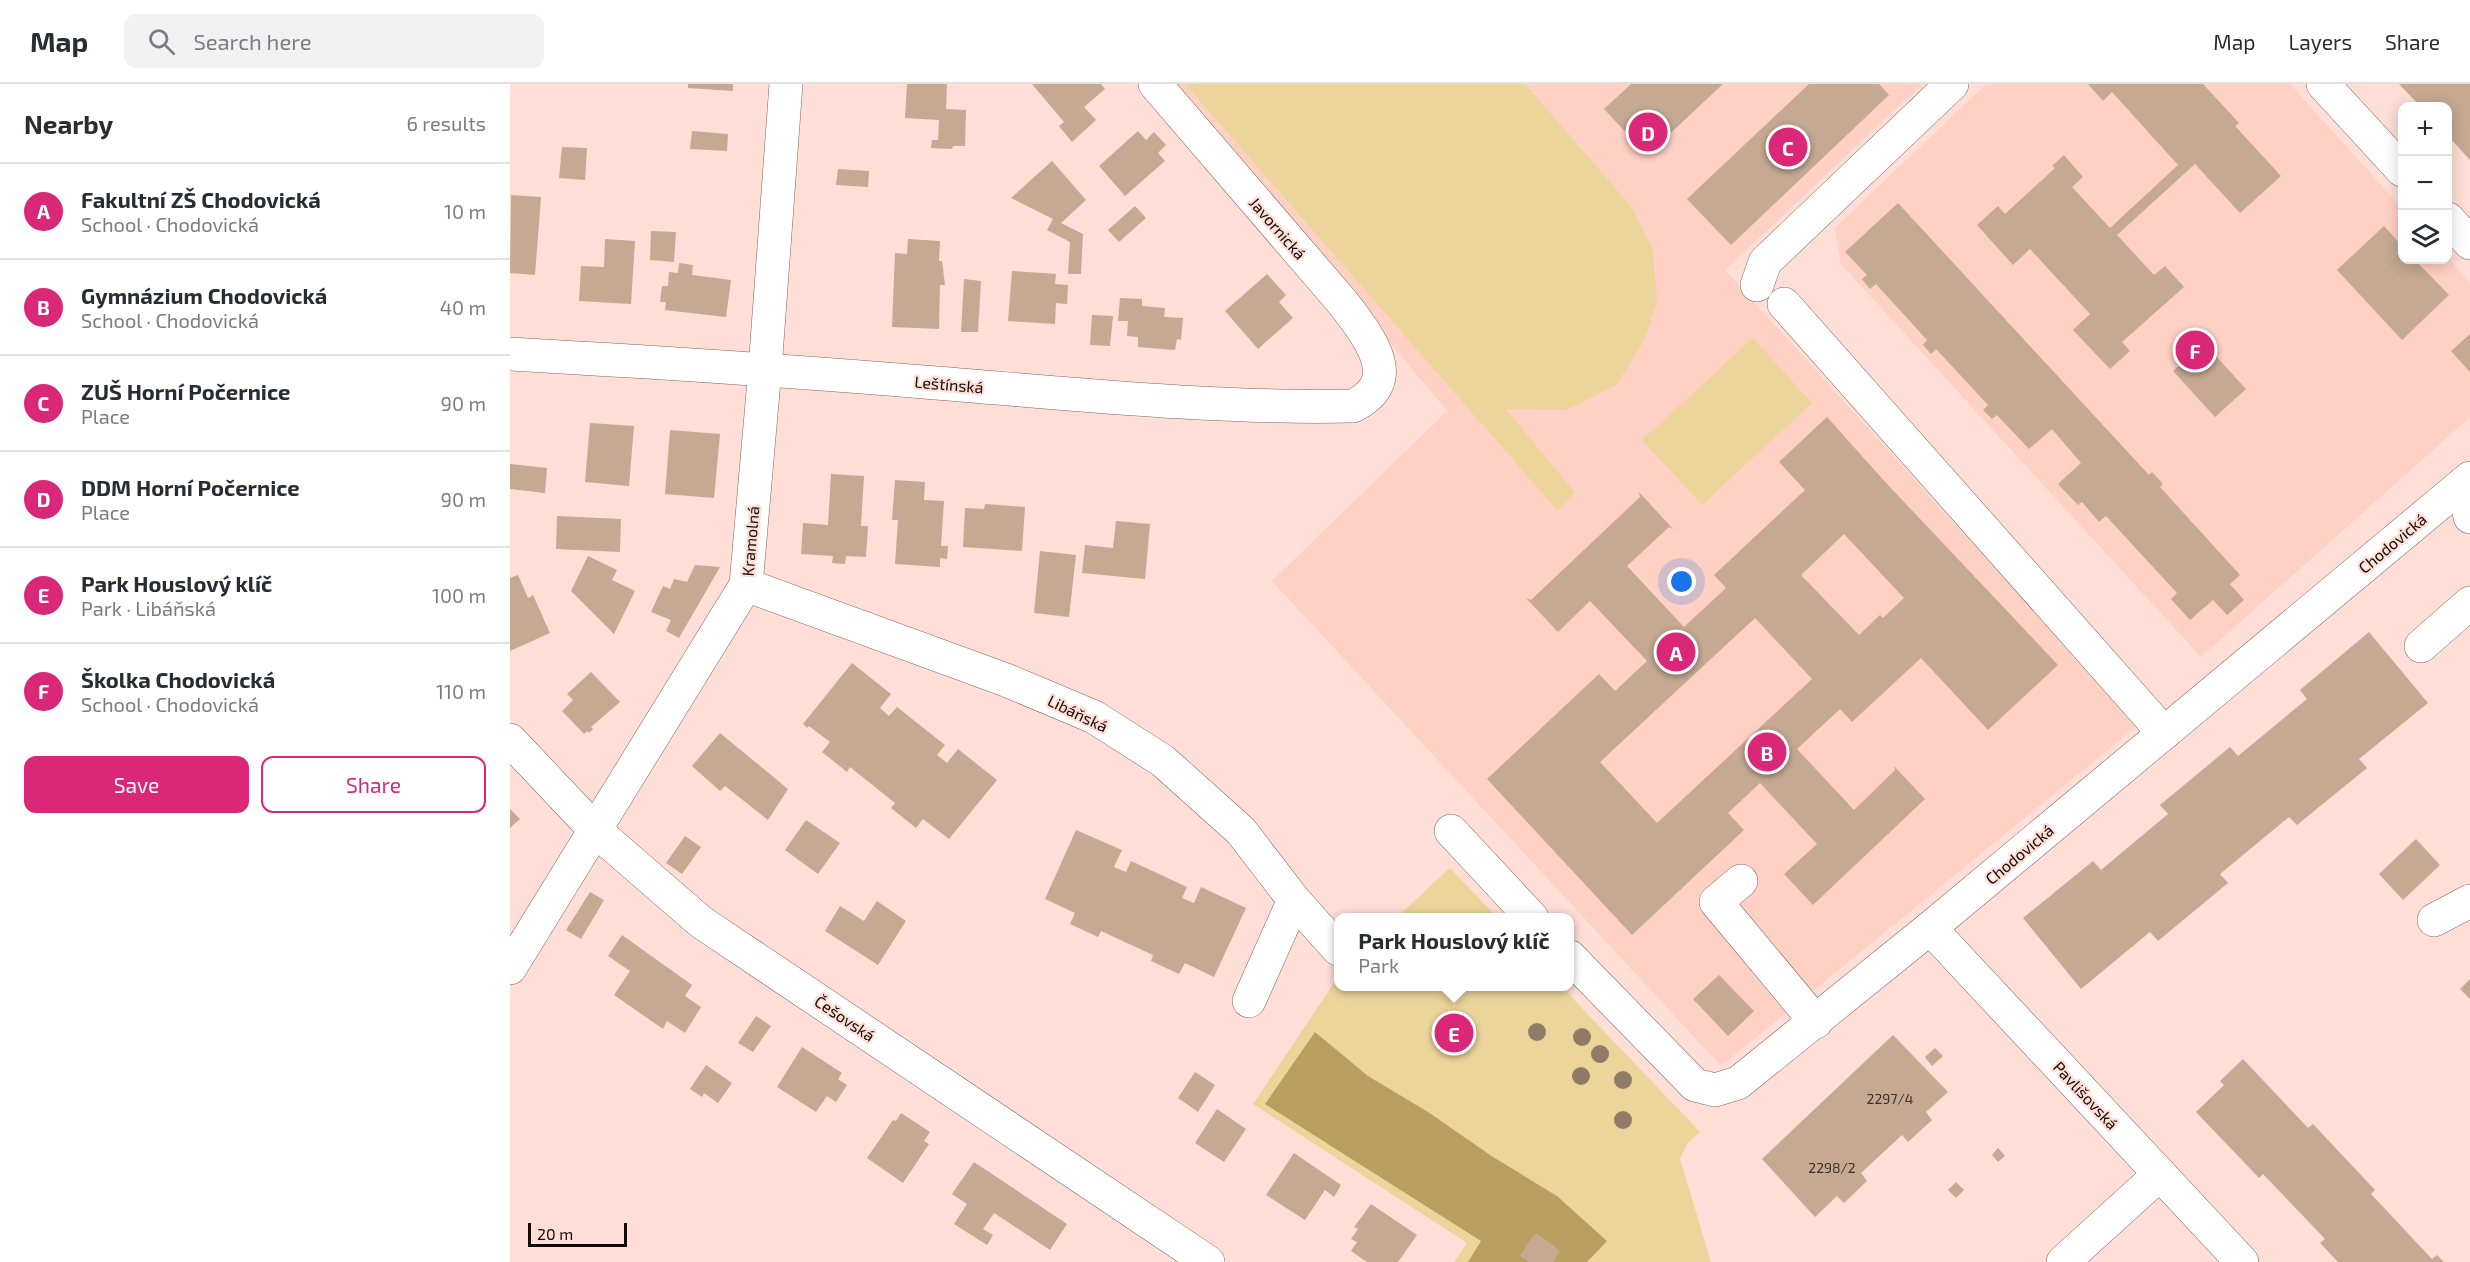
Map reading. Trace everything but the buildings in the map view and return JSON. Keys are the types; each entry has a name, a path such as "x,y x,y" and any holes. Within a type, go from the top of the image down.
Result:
{"street":[{"name":"Kramolná","path":"510,968 746,585 786,84"},
{"name":"Javornická","path":"1155,84 1350,312 1369,338 1380,361 1377,382"},
{"path":"1756,285 1765,262 1952,84"},
{"path":"2323,84 2398,165"},
{"path":"2452,223 2470,243"},
{"path":"1784,304 2164,733"},
{"name":"Leštínská","path":"510,354 765,369 1068,394 1231,404 1353,406 1368,399 1377,382"},
{"path":"2467,481 2470,517"},
{"name":"Chodovická","path":"1574,962 1688,1080 1705,1089 1715,1090 1727,1088 1746,1079 2467,481"},
{"name":"Libáňská","path":"746,585 1006,680 1094,717 1163,761 1241,831 1294,900 1334,945"},
{"path":"2421,646 2470,603"},
{"name":"Češovská","path":"510,740 596,831 701,922 1208,1262"},
{"path":"1451,831 1527,913"},
{"path":"1741,881 1716,902 1816,1022"},
{"path":"1249,1002 1294,900"},
{"path":"2434,920 2470,901"},
{"name":"Pavlišovská","path":"1930,928 2242,1262"},
{"path":"2063,1262 2160,1174"}],"shaded area":[{"path":"1176,84 1922,84 1725,270 2137,726 1721,1066 1272,581 1447,411"},
{"path":"1185,84 1525,84 1630,205 1653,251 1657,302 1643,343 1616,385 1567,410 1506,409 1575,493 1557,510"},
{"path":"1986,84 2290,84 2398,204 2398,264 2452,263 2470,283 2470,417 2201,657 1841,264 1835,228"},
{"path":"1753,338 1812,403 1702,505 1642,440"},
{"path":"1450,868 1493,913 1401,913"},
{"path":"1334,983 1334,991 1566,991 1700,1132 1687,1144 1680,1159 1711,1262 1454,1262 1467,1243 1253,1104"},
{"path":"1315,1032 1368,1076 1557,1196 1607,1241 1587,1262 1468,1262 1481,1241 1265,1104"}],"place":[{"name":"DDM Horní Počernice","path":"1648,132"},
{"name":"ZUŠ Horní Počernice","path":"1788,147"},
{"name":"Školka Chodovická","path":"2195,350"},
{"name":"Fakultní ZŠ Chodovická","path":"1676,652"},
{"name":"Gymnázium Chodovická","path":"1767,752"},
{"name":"Park Houslový klíč","path":"1454,1033"}]}
